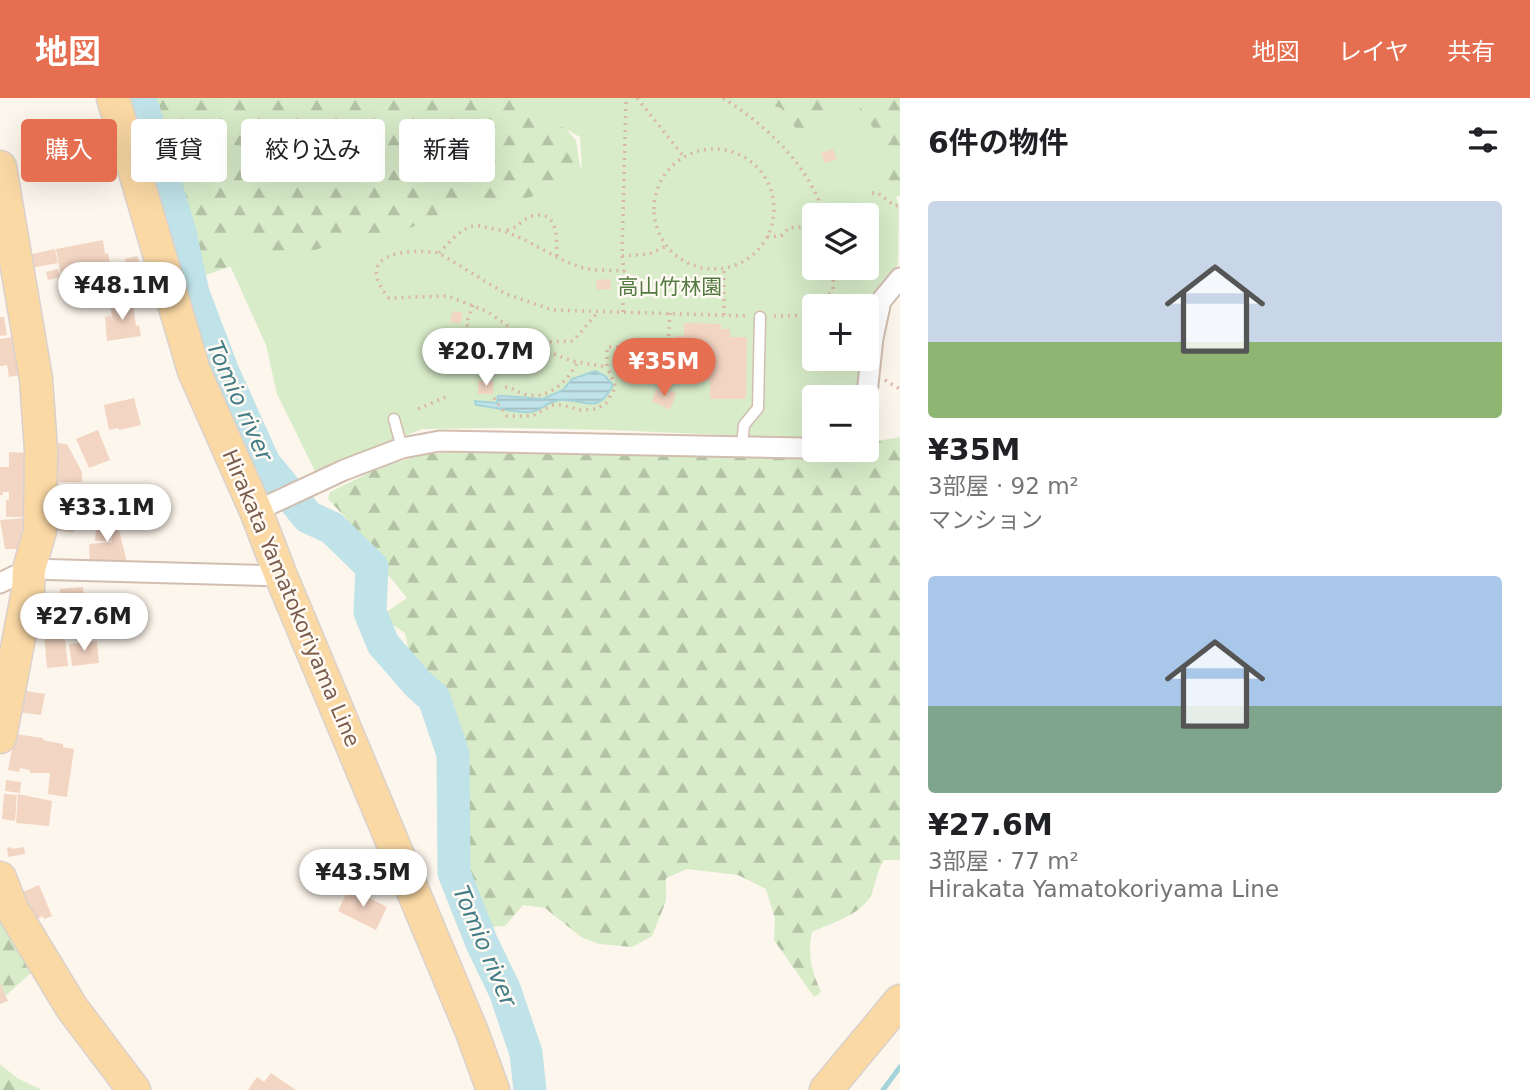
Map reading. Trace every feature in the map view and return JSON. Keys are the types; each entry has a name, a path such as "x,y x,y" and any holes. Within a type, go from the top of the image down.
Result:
{"main road":[{"name":"Hirakata Yamatokoriyama Line","path":"113,98 194,371 264,507 281,576 467,1019 493,1090"},
{"path":"0,167 37,391 41,450 40,531 29,569 28,591 0,737"},
{"path":"0,878 6,909 72,1008 134,1090"},
{"path":"826,1090 900,1001"}],"street":[{"path":"868,385 873,338 881,301 900,278"},
{"path":"264,507 344,470 402,448 440,442 802,447"},
{"path":"0,583 29,569 281,576"}],"lane":[{"path":"742,445 744,425 758,408 760,317"},
{"path":"394,419 402,448"}],"path":[{"path":"439,253 471,226 483,226 503,231 583,268 624,271 622,256 626,98"},
{"path":"637,98 684,157"},
{"path":"723,98 774,136 804,173 820,203"},
{"path":"705,148 725,149 744,156 759,168 769,184 775,203 773,223 767,237 751,257 733,266 713,269 693,266 675,256 662,240 654,221 653,201 659,182 670,166 684,157 705,148"},
{"path":"872,193 878,193 895,206 900,205"},
{"path":"503,231 514,229 531,216 543,216 551,220 556,229 556,257"},
{"path":"767,237 781,236 789,228 802,227"},
{"path":"622,256 649,254 667,246"},
{"path":"607,367 578,362 541,349 517,330 473,305 448,296 389,298 380,288 376,269 386,257 415,251 439,253 506,294 553,310 760,317 802,315"},
{"path":"724,267 724,315"},
{"path":"623,292 623,312"},
{"path":"473,305 466,324 491,351 490,374"},
{"path":"541,349 543,342 573,341 599,311"},
{"path":"494,397 507,416 532,416 552,405 580,410 597,409 606,403 616,387 607,367 607,347 668,347 670,313"},
{"path":"506,387 530,395 544,394 568,380 578,362"},
{"path":"883,379 900,389"},
{"path":"418,409 448,396"}],"green space":[{"path":"151,98 538,98 576,140 580,166 616,195 435,247 249,260 203,276 178,182 227,182 227,119 158,119"},
{"name":"高山竹林園","path":"523,98 744,98 781,108 803,138 831,129 828,98 860,98 860,110 885,144 886,172 899,205 898,264 879,294 802,294 802,371 860,371 860,385 802,385 802,438 612,430 422,429 316,473 277,394 266,345 228,261 231,240 241,231 256,250 292,256 297,248 315,250 349,239 410,228 467,201 512,202 560,189 582,173 580,137 541,115"},
{"path":"742,98 900,98 900,196 892,198 804,150"},
{"path":"900,437 900,860 884,860 870,897 859,909 812,932 811,963 821,992 814,997 774,940 775,919 766,889 738,875 687,869 666,878 666,901 652,936 632,947 599,944 581,937 545,908 523,905 505,926 489,927 470,895 455,719 439,682 411,662 405,633 393,625 385,613 407,598 354,539 347,519 328,499 330,492 377,469 420,455 464,451 802,457 802,462 879,462 879,441"},
{"path":"0,917 33,971 0,1001"},
{"path":"0,1064 17,1078 42,1090 0,1090"}],"water":[{"path":"595,371 605,376 613,385 607,395 596,403 557,400 535,411 526,412 476,405 475,401 497,403 498,396 543,399 563,390 572,379"}],"building":[{"path":"833,149 837,159 825,163 821,153"},
{"path":"103,240 105,254 108,253 108,267 61,276 56,249"},
{"path":"55,249 58,263 31,268 28,255"},
{"path":"137,256 139,262 126,265 125,259"},
{"path":"58,269 60,277 48,280 46,272"},
{"path":"610,279 611,289 597,290 596,280"},
{"path":"110,302 133,303 136,326 139,325 141,336 107,341 105,317 111,316 113,324"},
{"path":"453,311 463,313 460,324 450,321"},
{"path":"0,317 4,317 7,335 0,336"},
{"path":"684,323 721,324 721,329 730,329 730,337 747,337 746,399 710,399 710,381 674,380 674,374 669,374 669,358 675,353 675,336 684,336"},
{"path":"19,336 26,374 9,377 7,365 0,366 0,339"},
{"path":"478,381 493,381 493,394 478,394"},
{"path":"656,389 676,393 670,410 652,401"},
{"path":"134,398 141,425 109,430 104,405"},
{"path":"98,430 110,460 89,468 76,439"},
{"path":"55,443 67,444 82,472 82,482 54,482"},
{"path":"9,452 26,453 25,517 6,517 9,492 0,495 0,467 9,467"},
{"path":"53,487 88,490 88,496 96,499 93,528 74,526 74,532 49,530"},
{"path":"98,501 102,502 108,518 97,517"},
{"path":"26,518 24,549 5,549 0,520"},
{"path":"97,518 113,520 120,534 127,562 90,565 89,544 112,542 112,532 111,541 95,541"},
{"path":"83,587 85,621 63,620 60,589"},
{"path":"34,591 50,594 53,627 47,631 29,629"},
{"path":"77,626 78,635 68,636 67,627"},
{"path":"64,630 68,666 47,668 44,634"},
{"path":"97,641 99,663 72,666 69,644"},
{"path":"20,690 45,694 41,715 17,712"},
{"path":"15,734 43,738 74,749 67,797 48,794 50,773 30,773 30,770 20,768 19,772 8,770"},
{"path":"6,780 21,782 20,793 5,791"},
{"path":"4,794 17,795 15,821 2,819"},
{"path":"18,794 52,801 49,826 16,823"},
{"path":"24,847 25,854 8,857 7,848"},
{"path":"39,885 52,916 35,920 25,897 19,899 16,893"},
{"path":"349,888 387,907 376,930 338,911"},
{"path":"0,983 8,1001 0,1004"},
{"path":"271,1073 296,1090 248,1090 257,1077 264,1082"}],"waterway":[{"name":"Tomio river","path":"140,98 180,233 193,293 223,372 264,463 308,517 332,528 372,567 370,612 383,644 434,698 453,754 454,873 481,941 505,991 526,1053 530,1090"},
{"path":"883,1090 900,1067"}]}
